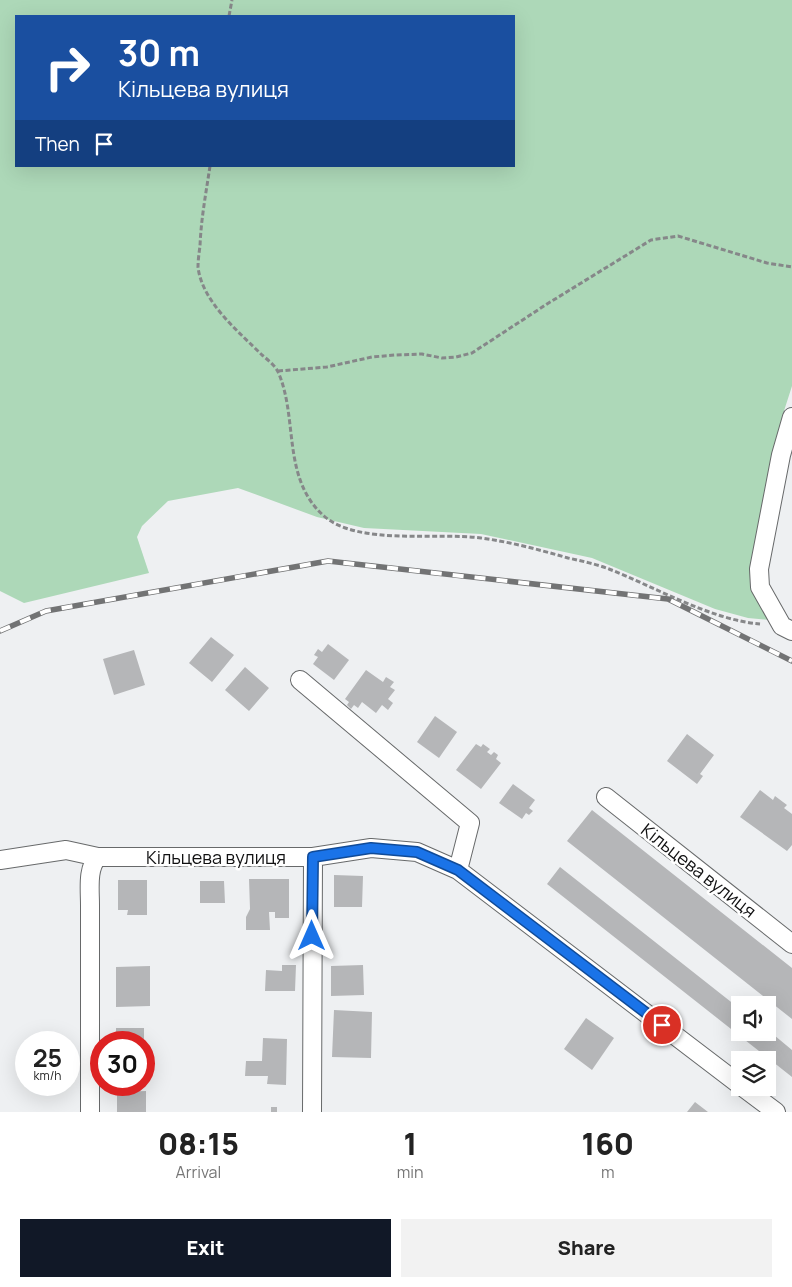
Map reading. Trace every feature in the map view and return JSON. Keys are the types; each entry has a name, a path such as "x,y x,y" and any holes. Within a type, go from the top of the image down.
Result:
{"street":[{"path":"787,628 760,587 759,569 781,456 792,417"},
{"path":"300,680 470,824 458,870"},
{"name":"Кільцева вулиця","path":"606,797 792,944"},
{"name":"Кільцева вулиця","path":"0,860 66,850 98,857 313,857 371,848 417,852 458,870 731,1077"},
{"path":"90,1112 91,871 94,861 98,857"},
{"path":"312,1112 313,857"},
{"path":"755,1096 776,1112"}],"path":[{"path":"229,15 232,0"},
{"path":"210,167 201,226 198,268 206,290 222,314 278,371 287,403 291,442 298,476 311,501 325,517 345,528 371,534 480,538 534,549 606,568 714,613 747,623 787,628"},
{"path":"278,371 327,367 372,357 422,354 442,358 472,353 651,240 678,236 767,263 792,267"}],"green space":[{"path":"0,0 792,0 792,386 783,414 770,474 756,567 770,620 748,618 715,609 592,558 481,534 364,528 317,517 238,488 168,501 142,526 137,537 149,573 24,603 0,591"}],"building":[{"path":"211,637 234,655 212,682 189,663"},
{"path":"328,644 349,660 334,680 313,664 318,657 314,655 318,649 322,652"},
{"path":"134,650 145,685 114,695 103,659"},
{"path":"245,667 269,688 249,711 225,690"},
{"path":"366,670 383,682 386,677 394,682 390,687 395,690 388,699 393,703 388,710 382,705 376,713 362,702 358,708 354,705 351,709 347,705 349,702 345,699"},
{"path":"435,716 457,732 439,758 417,742"},
{"path":"687,734 714,755 700,774 703,776 697,784 667,761"},
{"path":"476,744 481,747 483,744 490,749 487,752 491,755 494,752 498,755 496,759 501,763 481,789 456,770"},
{"path":"513,784 535,800 529,808 533,811 529,815 526,813 522,819 499,803"},
{"path":"760,790 773,800 775,796 787,805 784,808 792,814 792,845 787,851 740,817"},
{"path":"592,810 792,968 792,1019 776,1006 776,996 763,996 567,841"},
{"path":"560,867 731,1002 731,1029 547,884"},
{"path":"334,875 363,876 362,907 334,907"},
{"path":"249,879 289,879 289,918 275,918 275,912 269,912 270,930 246,930 246,917 250,909"},
{"path":"118,880 147,880 147,915 127,915 128,910 118,910"},
{"path":"200,881 224,881 225,903 200,903"},
{"path":"282,965 296,965 295,991 265,991 266,970 282,971"},
{"path":"363,965 364,995 331,996 331,966"},
{"path":"150,966 150,1006 116,1007 116,967"},
{"path":"334,1010 372,1012 371,1058 332,1057"},
{"path":"586,1018 614,1038 592,1070 564,1049"},
{"path":"116,1028 144,1028 144,1031 116,1031"},
{"path":"776,1037 792,1050 792,1077 776,1064 776,1051 759,1051 746,1041 776,1041"},
{"path":"263,1038 287,1039 286,1085 267,1084 268,1076 245,1076 246,1061 262,1061"},
{"path":"117,1096 146,1096 146,1112 117,1112"},
{"path":"695,1102 708,1112 687,1112"},
{"path":"271,1107 277,1107 277,1112 271,1112"}],"railway":[{"path":"0,631 46,611 328,561 668,599 792,661"}],"route":[{"path":"312,936 313,857 371,848 417,852 458,870 662,1025"}]}
